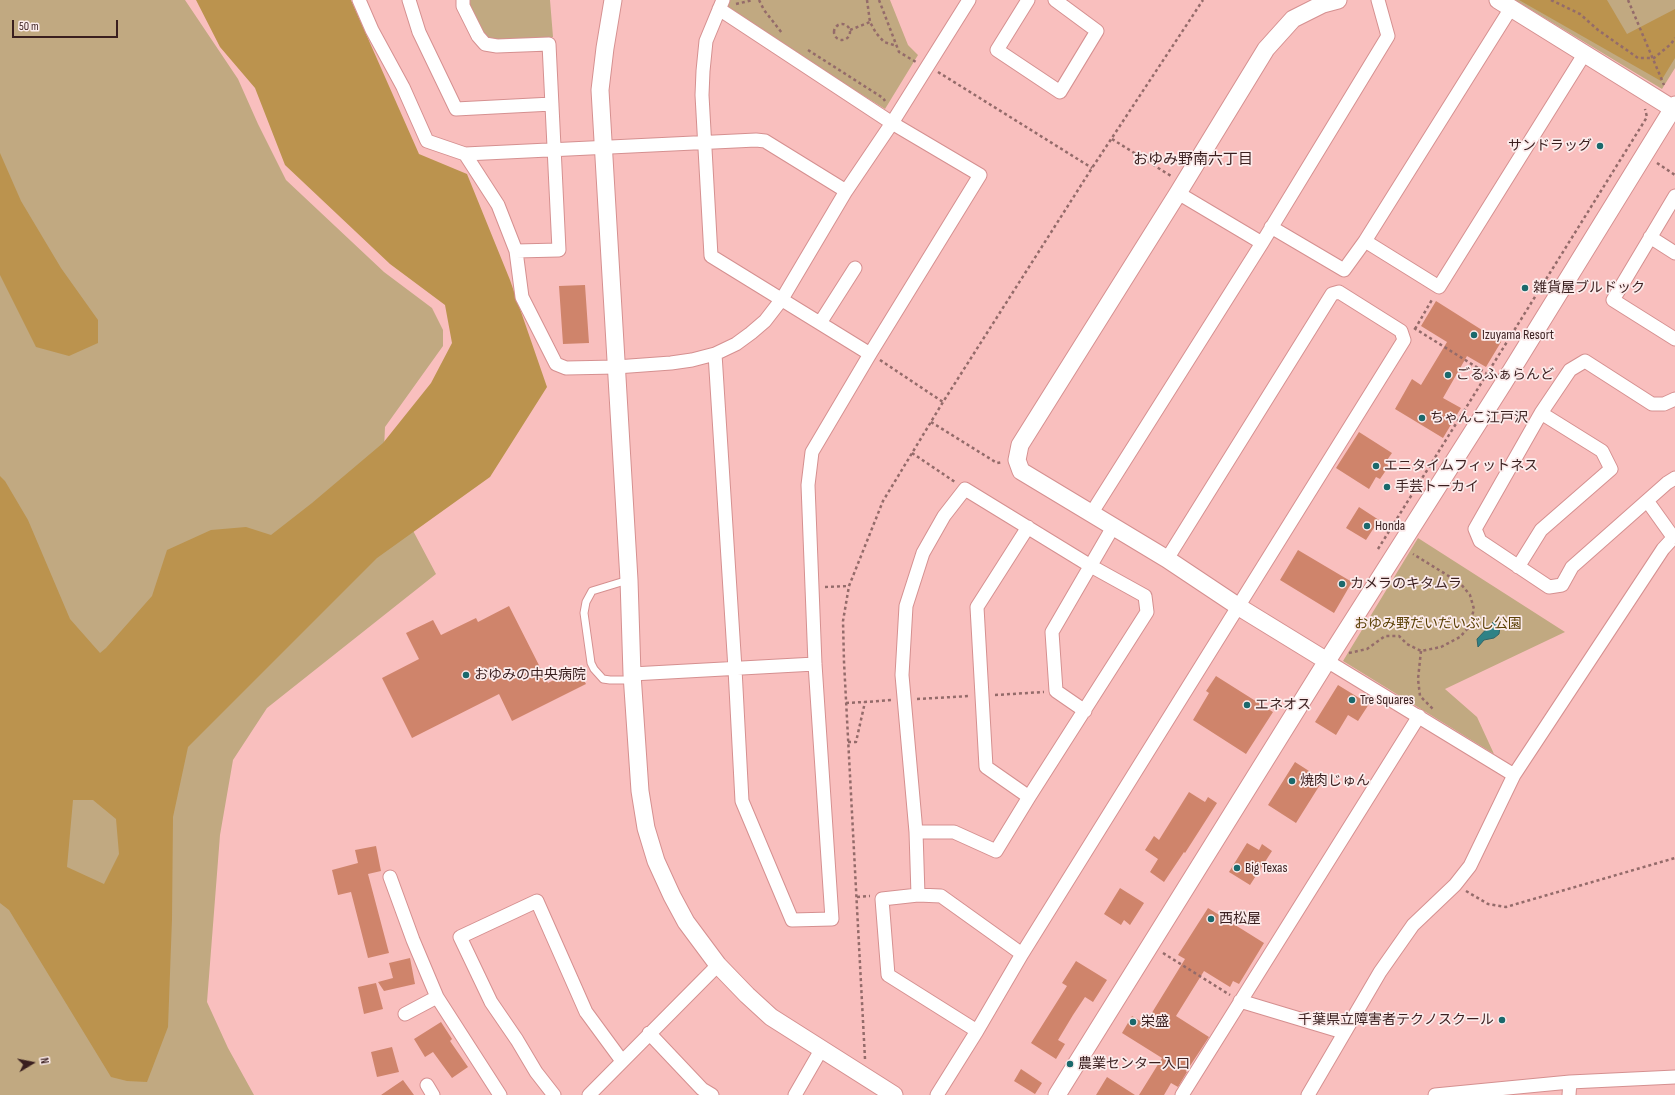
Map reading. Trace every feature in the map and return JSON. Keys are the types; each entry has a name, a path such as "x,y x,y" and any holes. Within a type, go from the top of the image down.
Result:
{"street":[{"path":"360,0 372,30 403,87 427,141 465,154 705,142 766,141 846,191"},
{"path":"408,0 419,32 456,110 552,104"},
{"path":"463,0 463,6 478,36 485,44 496,46 549,44 559,250 516,252"},
{"path":"613,0 604,48 600,90 629,580 632,677 640,791 646,828 656,861 686,922 718,965 746,995 771,1017 894,1095"},
{"path":"465,154 498,205 516,252 522,297 556,364 566,368 616,366 685,361 715,354 736,344 751,333 765,320 782,299 846,191 892,123 969,0"},
{"path":"1028,0 997,50 1060,92 1097,31 1055,0"},
{"path":"1338,0 1323,4 1293,19 1266,49 1178,193 1020,445 1017,460 1021,471 1166,559 1239,607 1332,654 1425,720 1514,775"},
{"path":"1091,514 1272,227 1388,36 1378,0"},
{"path":"715,354 742,801 792,920 832,919 815,664 808,485 812,452 870,354 980,175 892,123 721,4 706,41 702,95 711,256 870,354"},
{"path":"1058,1095 1332,654 1508,377 1674,108 1504,4 1365,240 1344,270 1272,227"},
{"path":"1365,240 1439,287 1585,53"},
{"path":"1178,193 1262,243"},
{"path":"1675,196 1613,300 1675,339"},
{"path":"1650,237 1675,253"},
{"path":"820,323 855,268"},
{"path":"937,1095 977,1031 1022,954 1404,340 1401,330 1339,292 1332,294 1166,559"},
{"path":"1675,399 1664,404 1652,404 1585,360 1570,370 1541,413 1475,529 1480,541 1549,587 1562,585 1572,567 1648,502 1667,483 1675,478"},
{"path":"1518,567 1541,530 1611,469 1602,451 1541,413"},
{"path":"916,832 954,832 996,851 1147,612 1145,596 1089,565 965,489 944,516 923,554 906,606 902,674 916,832 918,896"},
{"path":"1308,1095 1380,972 1413,925 1456,885 1470,866 1514,775 1663,549 1674,536 1648,502"},
{"path":"1028,527 977,607 986,768 1029,797"},
{"path":"1085,710 1056,691 1052,632 1089,565 1113,527"},
{"path":"632,677 815,664"},
{"path":"1182,1095 1240,1001 1425,720"},
{"path":"390,876 413,940 437,997 500,1095"},
{"path":"977,1031 888,975 882,899 940,896 1022,954"},
{"path":"554,1095 536,1072 491,1002 460,937 537,901 586,1012 622,1061"},
{"path":"589,1095 718,965"},
{"path":"405,1014 437,997"},
{"path":"1240,1001 1344,1032"},
{"path":"649,1033 704,1093"},
{"path":"795,1095 821,1050"},
{"path":"1435,1095 1570,1089 1675,1077"}],"lane":[{"path":"629,580 592,591 586,602 584,613 591,663 594,669 603,679 610,680 632,677"}],"path":[{"path":"759,0 772,22 780,32 787,36"},
{"path":"867,0 870,22 876,33 884,42 897,46"},
{"path":"879,0 899,52 912,61 928,66 1092,168"},
{"path":"1551,0 1580,14 1598,30 1638,58 1654,58 1671,44 1675,38"},
{"path":"1628,0 1674,108"},
{"path":"850,30 870,22"},
{"path":"839,24 848,26 850,30 848,38 844,40 837,38 834,35 834,30 839,24"},
{"path":"806,49 883,98 892,123"},
{"path":"1375,554 1648,117 1644,107"},
{"path":"1654,161 1675,175"},
{"path":"1415,328 1439,287"},
{"path":"870,354 943,402"},
{"path":"931,422 997,462 1017,460"},
{"path":"912,453 965,489"},
{"path":"1332,654 1351,653 1367,649 1385,636 1399,636 1407,644 1421,651 1442,647 1460,637 1470,627 1474,609 1470,595 1460,583 1401,546"},
{"path":"812,587 849,586"},
{"path":"1421,651 1418,679 1420,696 1436,712 1425,720"},
{"path":"846,703 1056,691"},
{"path":"848,742 856,742 865,702"},
{"path":"1456,885 1488,904 1506,907 1675,858"},
{"path":"1150,946 1240,1001"}],"green space":[{"path":"0,0 185,0 238,79 258,124 286,180 384,272 432,308 443,330 443,346 385,427 383,474 436,574 267,708 233,760 220,835 207,1002 228,1048 254,1095 0,1095"},
{"path":"467,0 550,0 553,37 488,40 469,9"},
{"path":"729,0 890,0 908,45 918,55 885,109 725,9"},
{"path":"1515,0 1675,0 1675,68 1662,89"},
{"name":"おゆみ野だいだいぶし公園","path":"1418,538 1565,632 1445,689 1477,717 1494,754 1343,661"}],"shaded area":[{"path":"196,0 351,0 419,154 467,174 510,280 547,387 490,477 377,558 188,747 173,817 172,919 168,1027 147,1082 127,1081 111,1077 9,910 0,903 0,476 5,481 28,520 70,619 100,653 152,596 167,550 211,530 246,527 271,535 312,503 383,443 431,383 452,343 445,305 390,264 285,165 255,88 220,47","holes":["73,800 93,800 116,819 119,854 104,884 67,867"]},
{"path":"1519,0 1607,0 1627,34 1675,9 1675,58 1661,81"},
{"path":"0,153 21,201 61,268 98,320 98,343 69,356 36,347 0,275"}],"water":[{"path":"1494,621 1500,627 1499,634 1494,638 1484,640 1478,647 1477,639"}],"building":[{"path":"585,285 589,343 563,344 559,286"},
{"path":"1436,301 1501,342 1486,367 1467,356 1443,398 1461,408 1443,438 1395,409 1412,379 1421,385 1447,342 1421,326"},
{"path":"1359,432 1392,453 1385,463 1389,466 1380,479 1376,477 1369,489 1336,468"},
{"path":"1359,507 1379,520 1366,540 1346,528"},
{"path":"1298,550 1352,582 1334,613 1280,580"},
{"name":"おゆみの中央病院","path":"509,606 548,683 577,668 586,684 512,721 499,694 412,738 382,678 419,659 406,633 433,620 441,635 476,618 478,622"},
{"path":"1216,676 1273,712 1246,754 1193,720 1209,693 1206,691"},
{"path":"1338,685 1369,704 1358,721 1348,715 1336,735 1315,722"},
{"path":"1295,762 1323,780 1296,823 1268,805"},
{"path":"1189,792 1205,802 1208,797 1217,803 1185,853 1184,852 1164,882 1150,872 1158,859 1145,850 1154,836 1159,840"},
{"path":"1247,843 1259,850 1262,844 1272,851 1250,885 1229,872"},
{"path":"376,846 381,871 368,874 389,953 368,958 351,892 338,895 332,870 358,863 355,850"},
{"path":"1120,888 1144,903 1130,925 1124,920 1121,925 1104,914"},
{"path":"1208,908 1264,943 1239,984 1233,981 1230,987 1204,971 1176,1016 1209,1037 1178,1087 1171,1083 1164,1095 1139,1095 1162,1058 1122,1033 1132,1016 1145,1024 1185,959 1178,955"},
{"path":"410,958 415,984 384,991 378,982 393,978 389,963"},
{"path":"1076,961 1107,980 1093,1002 1085,997 1073,1015 1058,1040 1065,1044 1056,1059 1031,1043 1067,986 1062,983"},
{"path":"376,983 383,1009 364,1014 358,987"},
{"path":"441,1022 452,1039 450,1041 468,1067 452,1078 433,1052 425,1057 414,1039"},
{"path":"392,1047 399,1072 377,1077 371,1052"},
{"path":"1021,1069 1042,1083 1035,1094 1014,1081"},
{"path":"1107,1077 1135,1095 1096,1095"},
{"path":"403,1080 414,1095 381,1095"}],"place":[{"name":"サンドラッグ","path":"1600,146"},
{"name":"雑貨屋ブルドック","path":"1525,288"},
{"name":"Izuyama Resort","path":"1474,335"},
{"name":"ごるふぁらんど","path":"1448,375"},
{"name":"ちゃんこ江戸沢","path":"1422,418"},
{"name":"エニタイムフィットネス","path":"1376,466"},
{"name":"手芸トーカイ","path":"1387,487"},
{"name":"Honda","path":"1367,526"},
{"name":"カメラのキタムラ","path":"1342,584"},
{"name":"おゆみの中央病院","path":"466,675"},
{"name":"Tre Squares","path":"1352,700"},
{"name":"エネオス","path":"1247,705"},
{"name":"焼肉じゅん","path":"1292,781"},
{"name":"Big Texas","path":"1237,868"},
{"name":"西松屋","path":"1211,919"},
{"name":"千葉県立障害者テクノスクール","path":"1502,1020"},
{"name":"栄盛","path":"1133,1022"},
{"name":"農業センター入口","path":"1070,1064"}],"district":[{"name":"おゆみ野南六丁目","path":"1193,160"}]}
